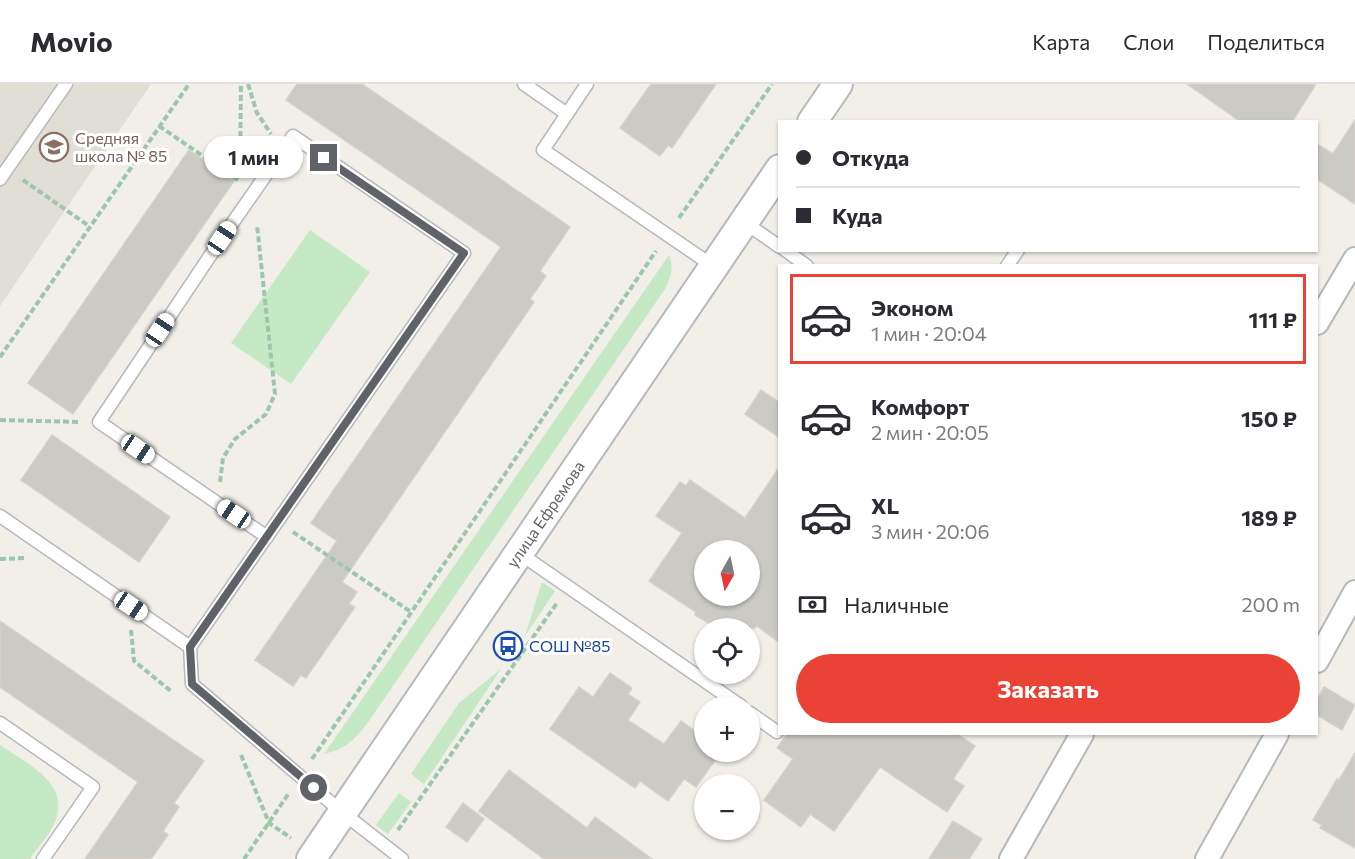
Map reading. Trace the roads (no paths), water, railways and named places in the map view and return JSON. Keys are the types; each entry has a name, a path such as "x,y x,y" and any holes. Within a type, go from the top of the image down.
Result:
{"street":[{"path":"813,120 838,84"},
{"name":"улица Ефремова","path":"311,859 778,172"},
{"path":"1318,321 1355,259"},
{"path":"1318,659 1355,592"},
{"path":"1011,859 1081,735"},
{"path":"1208,859 1276,735"}],"lane":[{"path":"4,174 66,84"},
{"path":"524,84 567,114"},
{"path":"587,84 543,150 713,266"},
{"path":"267,537 99,422 292,136 464,253 278,522 190,647 192,684 343,813 402,859"},
{"path":"743,222 778,246"},
{"path":"788,252 804,264"},
{"path":"0,516 190,647"},
{"path":"519,553 726,696"},
{"path":"760,720 777,732"},
{"path":"0,723 93,787 43,859"}],"place":[{"name":"Средняя школа № 85","path":"54,147"},
{"name":"СОШ №85","path":"508,646"}]}
